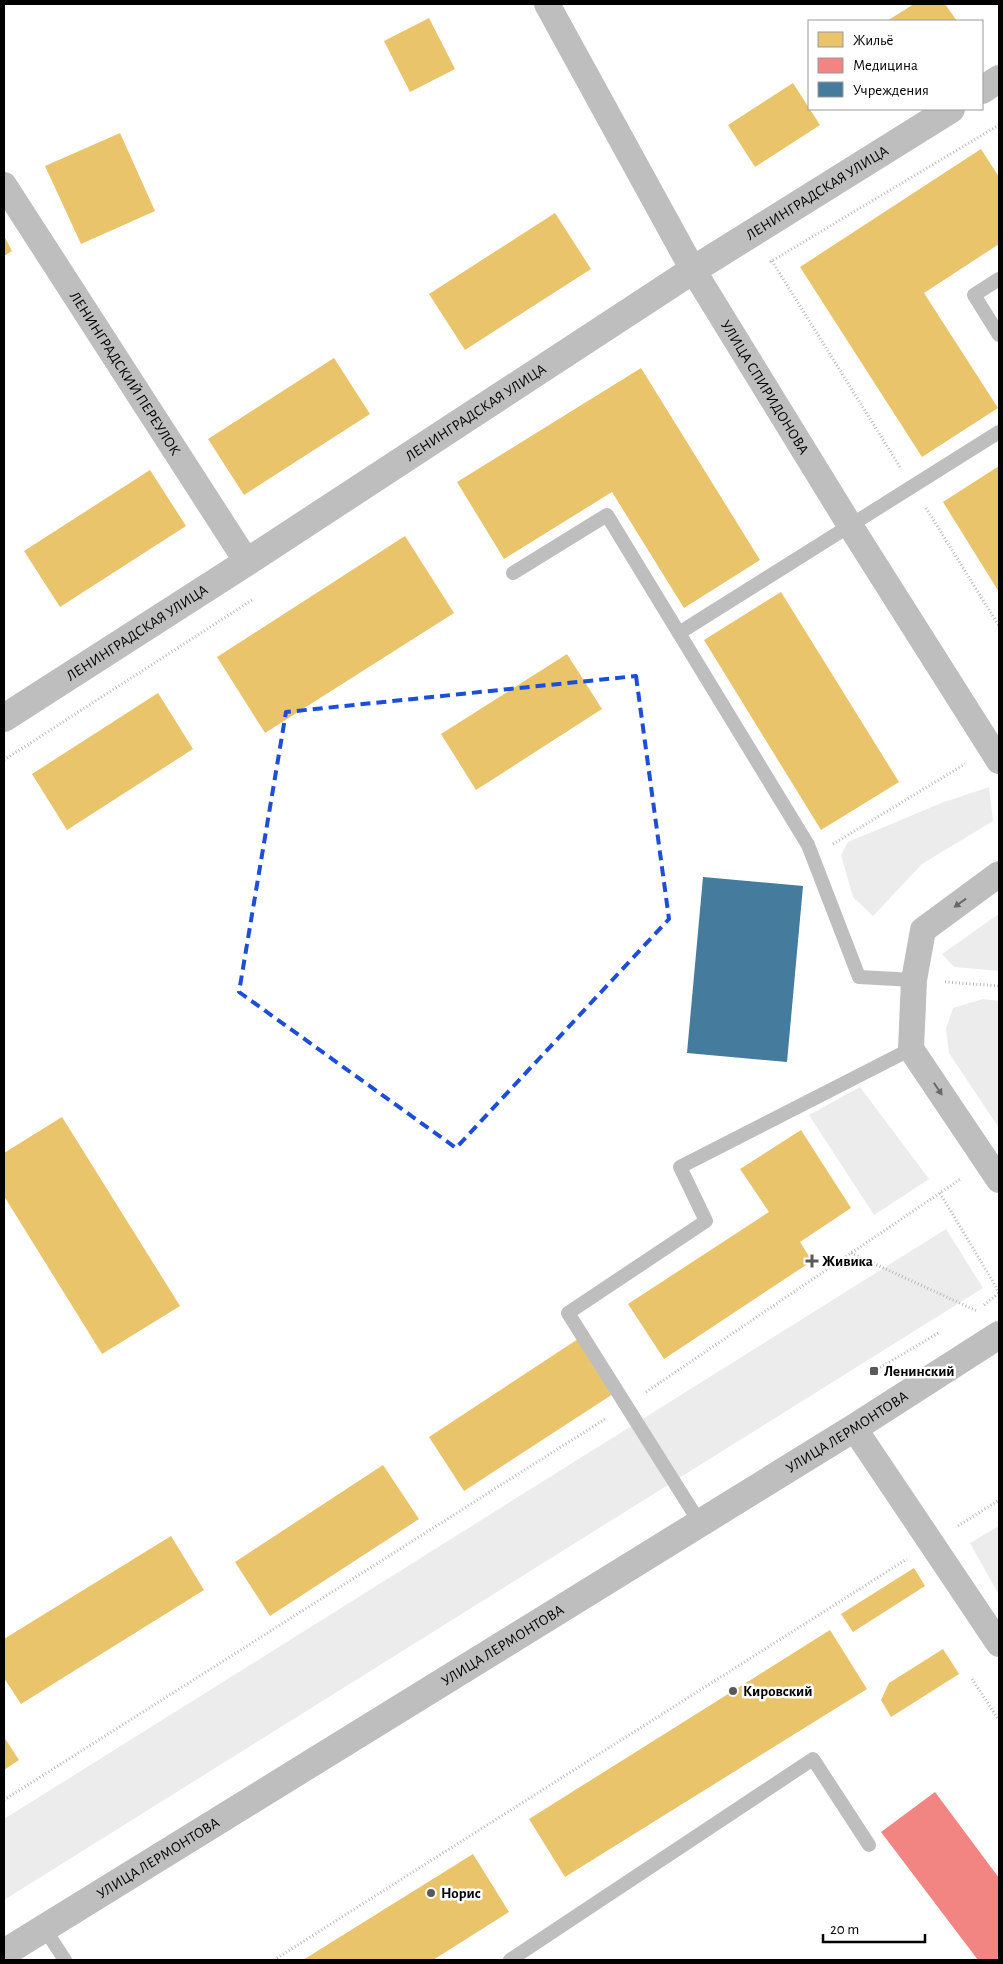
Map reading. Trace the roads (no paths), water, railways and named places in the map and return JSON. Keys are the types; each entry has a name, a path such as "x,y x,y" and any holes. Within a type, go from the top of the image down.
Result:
{"main road":[{"path":"983,89 999,79"},
{"name":"ЛЕНИНГРАДСКАЯ УЛИЦА","path":"4,718 247,562 693,270 949,110"},
{"name":"УЛИЦА ЛЕРМОНТОВА","path":"4,1953 854,1428 999,1335"}],"street":[{"name":"УЛИЦА СПИРИДОНОВА","path":"547,4 693,270 851,527 995,755"},
{"name":"ЛЕНИНГРАДСКИЙ ПЕРЕУЛОК","path":"4,185 247,562"},
{"path":"993,1171 911,1049 914,980 923,930 999,874"},
{"path":"854,1428 999,1644"}],"lane":[{"path":"999,279 974,295 999,335"},
{"path":"679,633 851,527 999,432"},
{"path":"513,573 607,515 808,845 859,977 914,980"},
{"path":"700,1523 568,1313 706,1221 680,1167 911,1049"},
{"path":"510,1960 813,1759 869,1845"},
{"path":"44,1928 65,1960"}],"place":[{"name":"Живика","path":"812,1261"},
{"name":"Ленинский","path":"874,1371"},
{"name":"Кировский","path":"733,1691"},
{"name":"Норис","path":"431,1893"}]}
